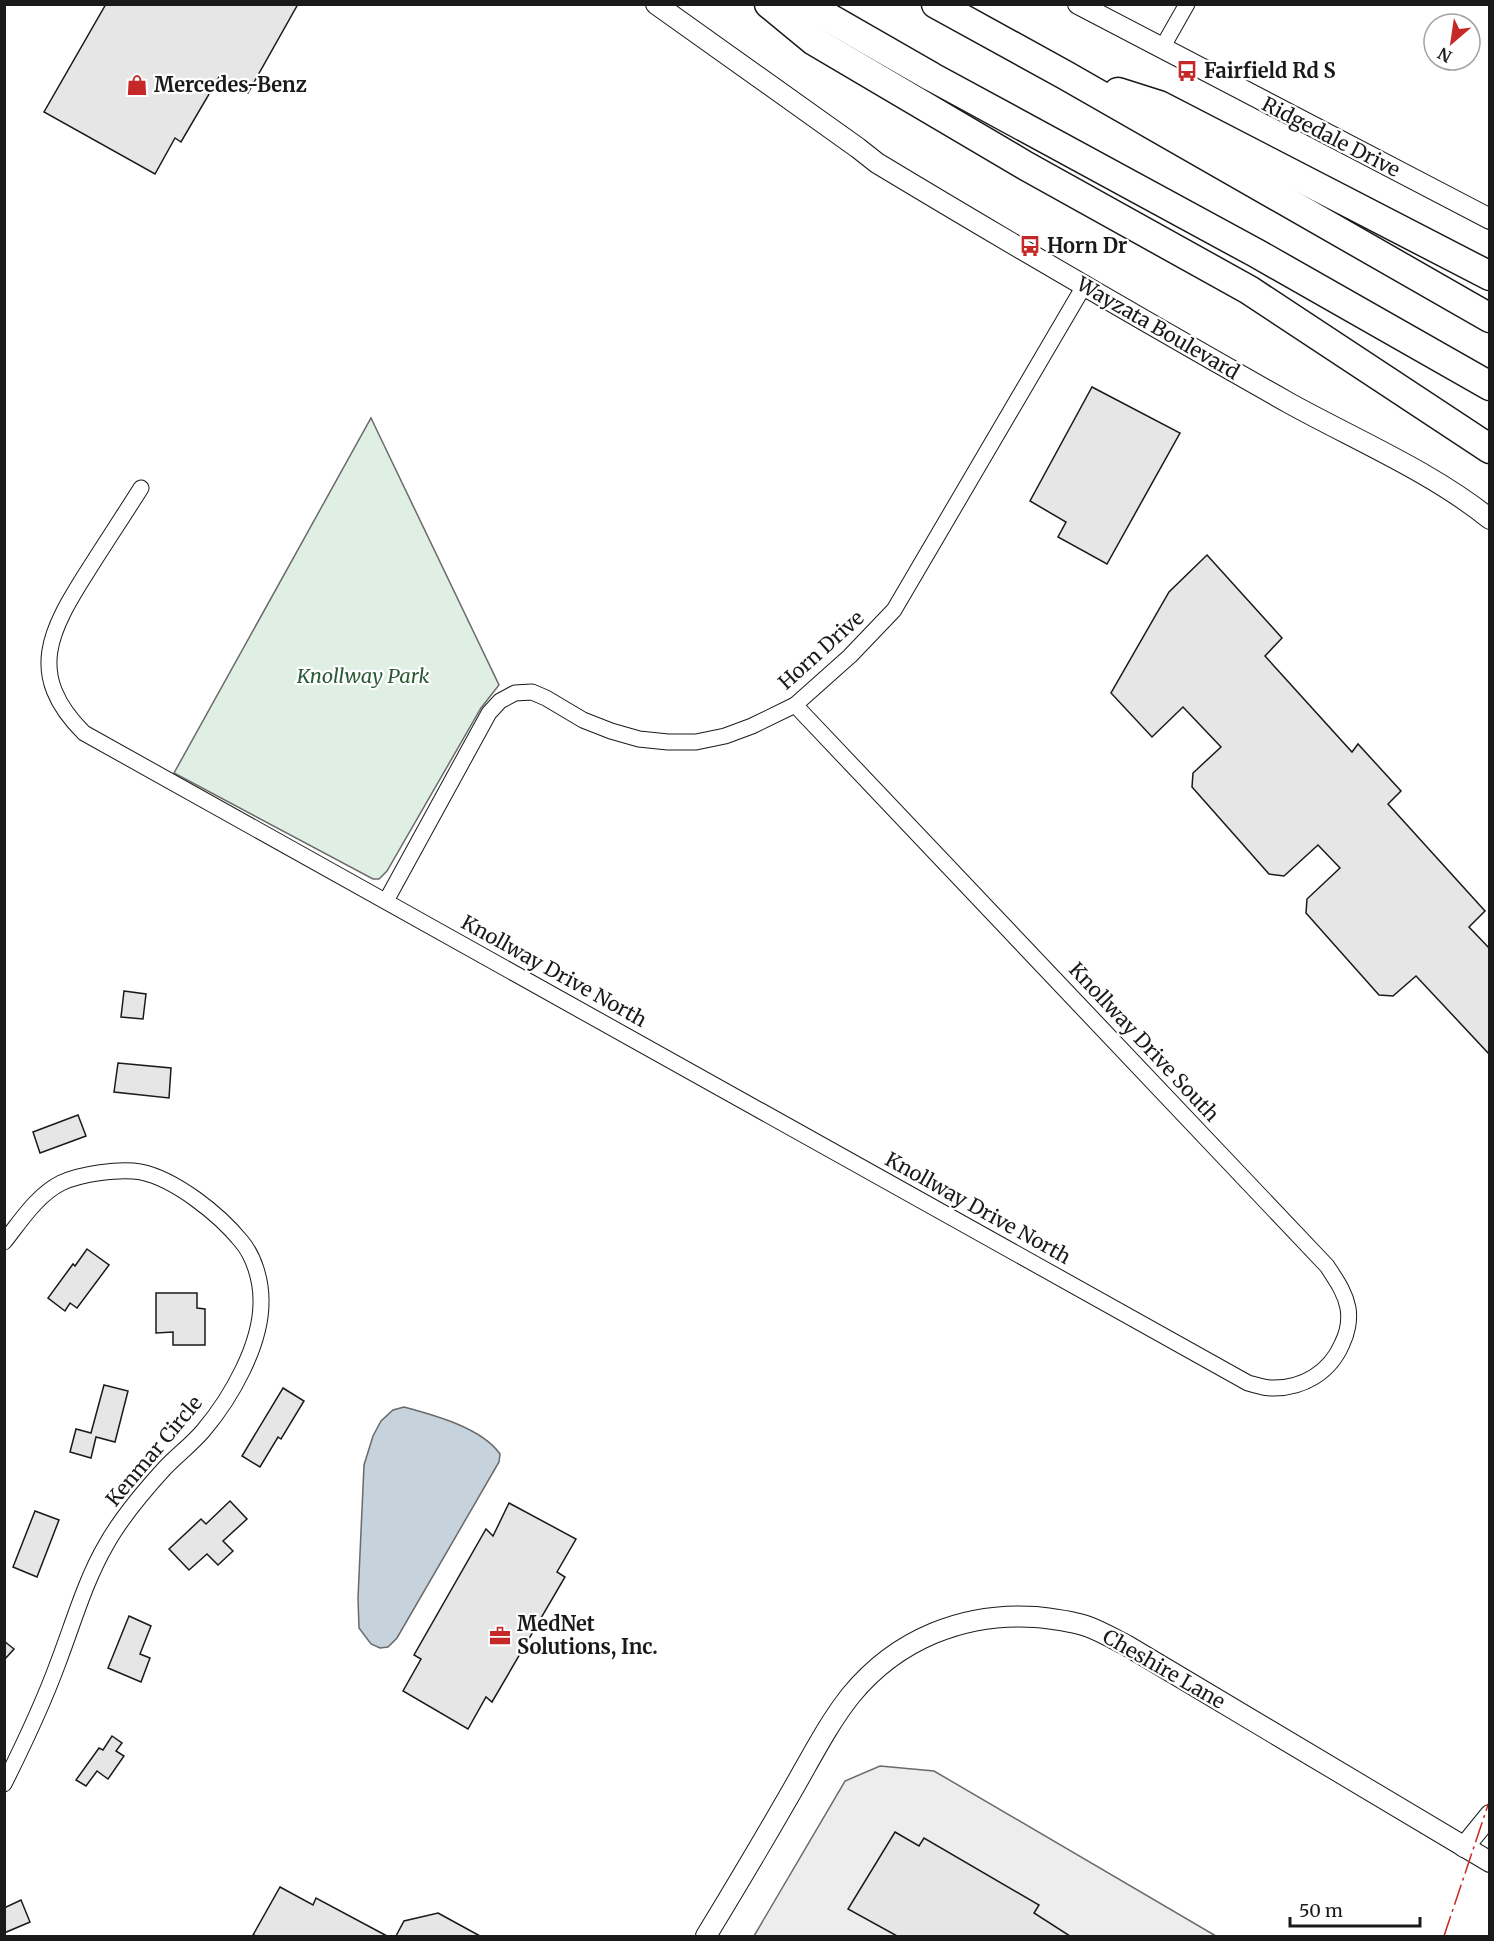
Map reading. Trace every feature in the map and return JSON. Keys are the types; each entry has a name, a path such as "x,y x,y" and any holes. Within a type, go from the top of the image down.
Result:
{"highway":[{"path":"769,4 814,41 876,78 1026,166 1249,290 1490,448"},
{"path":"805,4 932,77 1256,253 1490,386"},
{"path":"936,4 1065,75 1490,318"},
{"path":"1065,75 1159,105 1490,276"},
{"path":"1274,195 1490,300"},
{"path":"1256,253 1414,358 1490,403"}],"street":[{"name":"Wayzata Boulevard","path":"656,4 877,163 1084,286 1290,403 1432,480 1490,519"},
{"name":"Ridgedale Drive","path":"1078,4 1490,219"},
{"path":"1162,48 1187,4"},
{"name":"Horn Drive","path":"386,901 489,713 500,701 515,693 532,692 583,720 611,731 639,739 668,742 696,742 725,736 795,705 850,656 894,610 1084,286"},
{"name":"Knollway Drive North","path":"141,488 65,606 55,628 49,650 49,672 56,696 68,717 84,733 1248,1383"},
{"name":"Knollway Drive South","path":"795,705 1328,1266 1342,1290 1349,1310 1347,1334 1336,1358 1322,1373 1303,1383 1271,1388 1248,1383"},
{"name":"Kenmar Circle","path":"4,1242 42,1197 60,1183 109,1171 140,1172 164,1180 193,1197 242,1242 257,1272 261,1300 258,1329 239,1379 203,1431 164,1470 133,1506 106,1545 85,1588 56,1669 28,1737 4,1784"},
{"name":"Cheshire Lane","path":"706,1936 827,1731 851,1695 879,1666 909,1645 942,1629 977,1619 1016,1616 1050,1618 1088,1627 1126,1645 1490,1862"},
{"path":"1464,1847 1490,1815"}],"green space":[{"name":"Knollway Park","path":"371,418 499,685 481,708 387,871 379,879 373,879 174,773"}],"shaded area":[{"path":"404,1407 470,1430 492,1445 500,1454 499,1462 397,1638 388,1647 380,1648 371,1644 359,1628 358,1598 364,1465 373,1436 381,1421 393,1410"},
{"path":"880,1766 934,1771 1216,1936 754,1936 845,1781"}],"building":[{"name":"Mercedes-Benz","path":"106,4 298,4 248,93 219,77 181,142 175,138 155,174 44,112"},
{"path":"1092,387 1180,433 1107,564 1058,537 1066,522 1030,501"},
{"path":"1207,555 1282,638 1265,656 1352,752 1358,744 1401,791 1388,804 1485,911 1469,927 1490,949 1490,1055 1416,976 1393,996 1379,995 1306,913 1307,899 1340,868 1318,845 1284,876 1269,874 1192,787 1193,773 1221,747 1183,707 1152,737 1111,693 1169,592"},
{"path":"124,991 146,994 143,1019 121,1017"},
{"path":"118,1063 171,1068 169,1098 114,1092"},
{"path":"78,1115 86,1136 40,1153 33,1132"},
{"path":"87,1249 109,1265 77,1308 70,1303 65,1311 48,1298"},
{"path":"156,1293 197,1293 197,1308 205,1309 205,1345 173,1345 173,1332 156,1333"},
{"path":"104,1385 128,1391 115,1442 96,1437 91,1458 70,1452 76,1429 91,1433"},
{"path":"283,1388 304,1401 281,1439 278,1437 260,1467 242,1456"},
{"path":"230,1501 247,1519 223,1541 233,1551 218,1565 207,1554 189,1570 169,1549 201,1519 206,1524"},
{"path":"509,1503 576,1539 557,1572 565,1577 492,1702 486,1697 468,1729 403,1691 421,1659 414,1655 486,1529 493,1536"},
{"path":"35,1511 59,1520 37,1577 13,1567"},
{"path":"129,1616 151,1626 140,1654 150,1658 141,1682 108,1668"},
{"path":"4,1641 14,1649 4,1660"},
{"path":"112,1736 122,1743 116,1751 124,1756 108,1779 97,1771 86,1786 76,1780 99,1748 103,1750"},
{"path":"895,1832 919,1846 924,1838 1039,1905 1034,1913 1070,1936 897,1936 848,1909"},
{"path":"280,1887 313,1905 316,1898 387,1936 253,1935"},
{"path":"21,1900 30,1922 4,1933 4,1908"},
{"path":"438,1913 480,1936 396,1936 404,1921"}],"power":[{"path":"1444,1936 1490,1799"}],"place":[{"name":"Fairfield Rd S","path":"1187,71"},
{"name":"Mercedes-Benz","path":"137,85"},
{"name":"Horn Dr","path":"1030,246"},
{"name":"MedNet Solutions, Inc.","path":"500,1636"}]}
